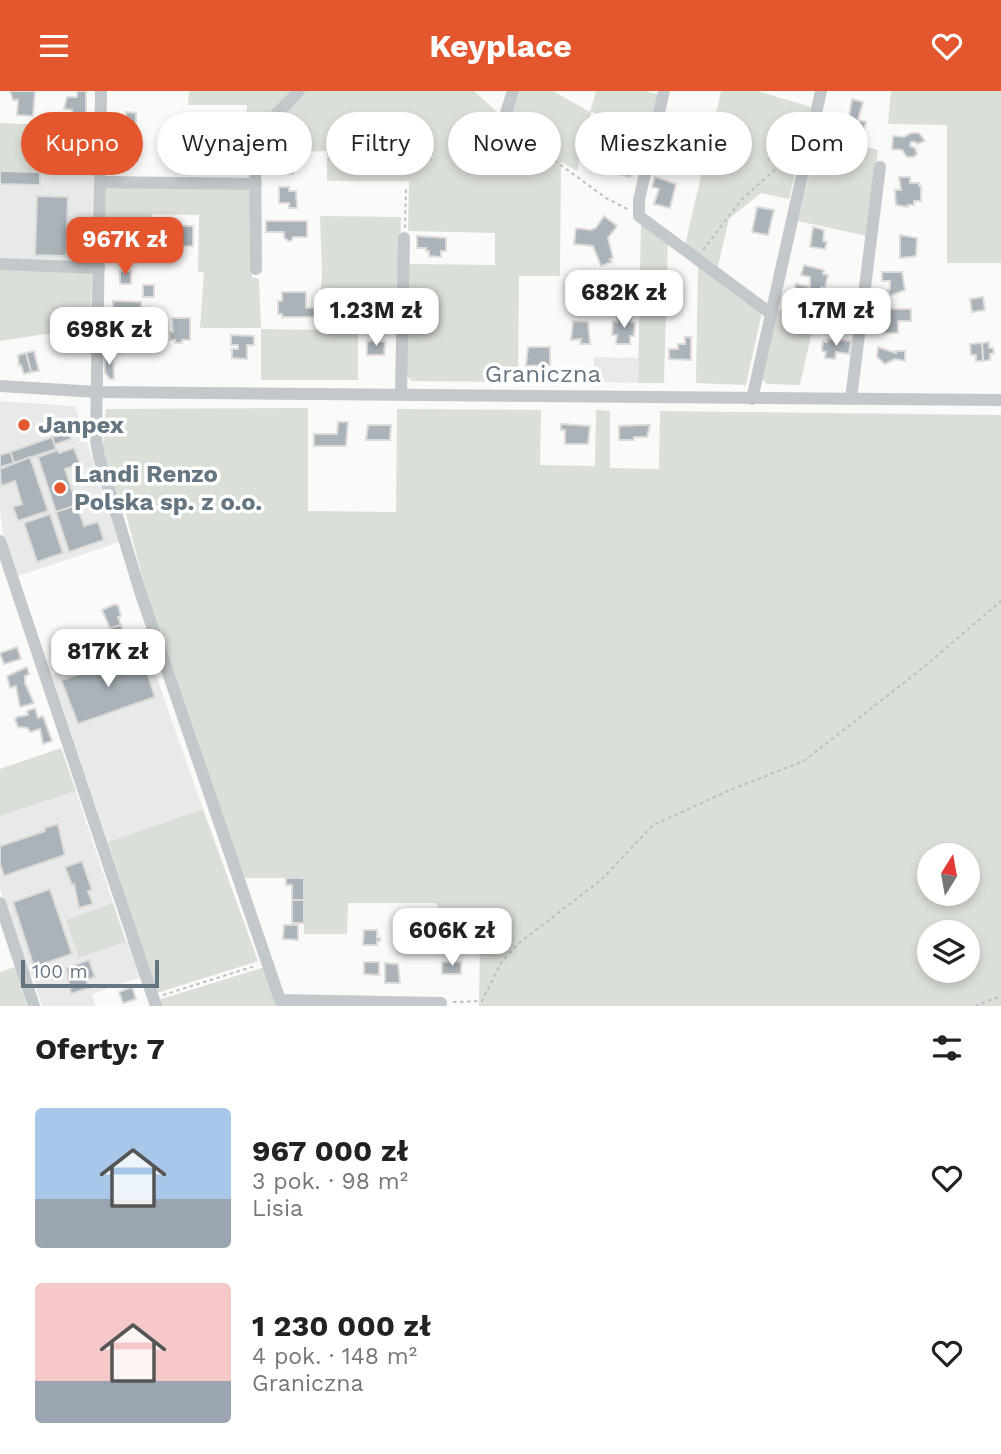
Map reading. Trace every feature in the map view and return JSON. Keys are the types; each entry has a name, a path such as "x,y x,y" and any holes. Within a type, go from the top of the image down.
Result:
{"street":[{"path":"101,91 96,441 99,457 140,591 280,1000 441,1003"},
{"path":"256,269 255,145 271,120 299,91"},
{"path":"506,112 513,91"},
{"path":"664,91 639,199 639,216 770,313"},
{"path":"816,112 821,91"},
{"path":"851,399 880,167"},
{"path":"752,399 802,175"},
{"path":"100,182 256,184"},
{"path":"401,394 404,238"},
{"path":"0,264 99,268"},
{"name":"Graniczna","path":"0,386 97,392 1001,400"},
{"path":"0,541 155,1002"},
{"path":"0,903 34,1006"}],"path":[{"path":"561,165 606,198 639,216"},
{"path":"696,259 741,199 768,175"},
{"path":"404,238 406,187"},
{"path":"441,1003 482,1002 502,961 519,943 601,880 653,825 730,790 804,761 919,671 1001,601"},
{"path":"155,1002 266,962"},
{"path":"975,1006 1001,996"}],"shaded area":[{"path":"189,91 474,91 497,112 448,112 448,175 561,175 560,276 519,276 518,382 412,381 405,374 407,264 495,265 495,233 408,231 409,181 327,181 327,175 434,175 434,112 326,112 326,151 312,152 312,112 247,112 247,105 188,105"},
{"path":"516,91 553,91 590,112 575,112 575,170 561,162 561,112 509,112"},
{"path":"596,91 645,91 660,95 655,112 590,112"},
{"path":"721,91 757,91 811,107 810,112 766,112 766,175 795,175 789,199 761,193 729,219 717,270 685,245 701,175 752,175 752,112 716,112"},
{"path":"891,91 1001,91 1001,263 947,263 947,125 888,124"},
{"path":"0,123 21,124 21,172 0,171"},
{"path":"868,148 878,150 867,236 798,221 809,175 868,175"},
{"path":"0,171 21,172 21,175 93,175 92,260 89,264 0,261"},
{"path":"105,187 252,188 252,277 259,279 261,328 200,328 204,273 198,271 199,215 152,214 151,254 126,258 104,253"},
{"path":"320,216 401,217 398,332 358,332 358,380 261,380 261,329 318,330 322,272"},
{"path":"641,221 668,242 664,383 638,383"},
{"path":"698,264 762,312 746,385 696,383"},
{"path":"0,266 92,270 91,327 0,341"},
{"path":"777,309 815,318 800,385 767,384 761,378"},
{"path":"594,357 638,358 638,383 594,382"},
{"path":"0,401 75,406 120,542 15,577 4,539 0,510"},
{"path":"308,408 308,511 396,512 397,409 541,410 540,465 595,466 596,410 610,411 610,468 659,469 660,411 1001,415 1001,1006 479,1006 480,942 456,941 436,903 348,903 347,934 304,934 304,878 242,878 191,722 153,618 125,510 117,511 102,450 106,409"},
{"path":"145,645 203,809 108,842 52,676"},
{"path":"61,748 76,791 0,816 0,769"},
{"path":"76,791 113,903 67,920 80,958 129,941 141,977 92,994 95,1006 42,1006 32,974 28,975 0,889 0,816"},
{"path":"203,809 258,961 157,993 108,842"},
{"path":"113,903 126,942 79,958 66,920"},
{"path":"15,967 27,1006 0,1006 0,972"},
{"path":"265,967 279,1006 160,1006 158,1000"}],"building":[{"path":"10,91 35,91 33,112 21,112 21,115 17,115 18,100 13,100"},
{"path":"77,91 86,91 86,112 64,109 67,97 77,97"},
{"path":"852,99 863,102 860,112 850,112"},
{"path":"919,133 925,141 917,144 911,142 910,146 915,148 917,154 914,157 907,157 902,150 892,149 893,136 904,137"},
{"path":"0,171 40,175 40,185 0,184"},
{"path":"655,177 676,184 670,208 654,204 659,189 652,187"},
{"path":"899,177 910,177 910,183 919,183 921,201 914,201 914,205 908,207 896,205 895,190 901,190"},
{"path":"279,187 289,187 289,191 296,191 297,208 289,208 289,203 279,203"},
{"path":"37,196 68,197 66,256 35,255"},
{"path":"757,207 774,210 768,235 752,232"},
{"path":"604,216 617,226 608,238 612,262 601,266 593,246 574,244 576,228 596,228"},
{"path":"266,221 307,221 307,237 293,237 288,241 284,232 266,232"},
{"path":"193,226 193,246 181,248 170,245 173,227"},
{"path":"813,227 824,230 823,241 827,242 825,249 810,247"},
{"path":"900,235 917,238 916,256 900,258"},
{"path":"417,236 446,238 446,251 441,251 441,257 429,256 426,248 417,248"},
{"path":"804,265 824,270 823,274 828,275 825,288 821,287 819,299 794,293 796,284 810,287 810,277 801,275"},
{"path":"120,271 131,271 131,284 120,284"},
{"path":"882,272 902,272 905,290 890,296 890,281 882,281"},
{"path":"143,285 154,285 154,297 143,297"},
{"path":"282,292 306,292 306,308 315,308 315,317 282,317 282,314 278,314 278,301 282,301"},
{"path":"983,297 985,310 972,312 970,299"},
{"path":"113,301 141,302 141,318 132,318 130,309 113,311"},
{"path":"911,309 911,321 898,321 898,333 884,333 878,329 880,320 877,318 878,311"},
{"path":"617,316 631,316 631,322 635,323 630,344 616,344 617,335 612,335 613,321 617,322"},
{"path":"172,318 190,318 190,340 175,343 175,340 170,340 170,332 173,332"},
{"path":"573,321 588,322 590,344 580,344 581,339 571,340"},
{"path":"231,335 254,336 254,345 247,345 247,359 232,358 232,349 238,349 238,345 231,345"},
{"path":"685,337 691,337 691,360 669,359 669,349 678,349 678,344 685,344"},
{"path":"827,339 851,341 849,354 836,352 835,359 825,358 826,352 822,351 822,347 823,341 827,342"},
{"path":"367,341 385,342 384,355 367,355"},
{"path":"989,342 989,348 993,348 994,353 990,354 990,360 983,361 982,343"},
{"path":"982,343 983,361 976,361 976,355 971,355 970,344"},
{"path":"528,347 550,347 550,365 526,366"},
{"path":"878,347 896,353 905,351 905,361 895,359 885,364 877,357"},
{"path":"34,351 39,371 31,372 26,353"},
{"path":"26,353 31,372 24,374 21,365 19,366 18,355"},
{"path":"105,357 113,357 114,379 110,379 105,373"},
{"path":"338,422 348,422 346,446 314,446 314,434 337,434"},
{"path":"561,424 590,426 588,444 565,444 565,430 561,430"},
{"path":"368,425 391,425 390,440 366,440"},
{"path":"650,425 647,437 619,440 619,426"},
{"path":"69,431 71,439 54,445 52,437"},
{"path":"52,437 56,449 14,463 10,452"},
{"name":"Landi Renzo Polska sp. z o.o.","path":"74,448 80,464 65,469 77,505 56,512 38,457"},
{"path":"10,452 14,463 0,467 0,455"},
{"path":"30,457 48,511 18,521 13,507 22,504 15,481 1,486 0,469"},
{"path":"77,505 84,526 98,522 104,540 69,552 56,512"},
{"path":"50,514 63,553 37,562 24,523"},
{"path":"118,605 121,625 110,628 102,610"},
{"path":"121,625 130,642 115,647 110,628"},
{"path":"17,647 21,659 4,664 0,653"},
{"path":"141,655 155,697 78,724 61,680"},
{"path":"27,667 29,674 25,676 25,683 34,703 20,707 16,686 10,688 7,676"},
{"path":"35,708 38,718 43,716 52,741 43,744 40,729 30,732 28,728 18,727 15,720 17,717 28,715 27,711"},
{"path":"58,824 65,855 4,876 0,864 0,846"},
{"path":"82,861 92,890 88,891 93,904 79,908 74,884 72,885 65,867"},
{"path":"286,878 304,878 304,900 292,900 292,885 286,885"},
{"path":"50,889 72,954 34,967 13,902"},
{"path":"292,900 304,900 304,923 292,923"},
{"path":"284,925 298,925 298,940 283,939"},
{"path":"364,930 377,930 377,938 380,938 380,941 377,941 377,945 363,945"},
{"path":"89,960 95,977 86,980 89,988 71,994 66,968"},
{"path":"364,962 379,962 379,975 364,974"},
{"path":"442,962 461,962 461,974 442,974"},
{"path":"385,963 398,964 400,983 385,983"},
{"path":"132,987 136,999 123,1003 119,992"}],"place":[{"name":"Janpex","path":"24,425"},
{"name":"Landi Renzo Polska sp. z o.o.","path":"60,488"}]}
